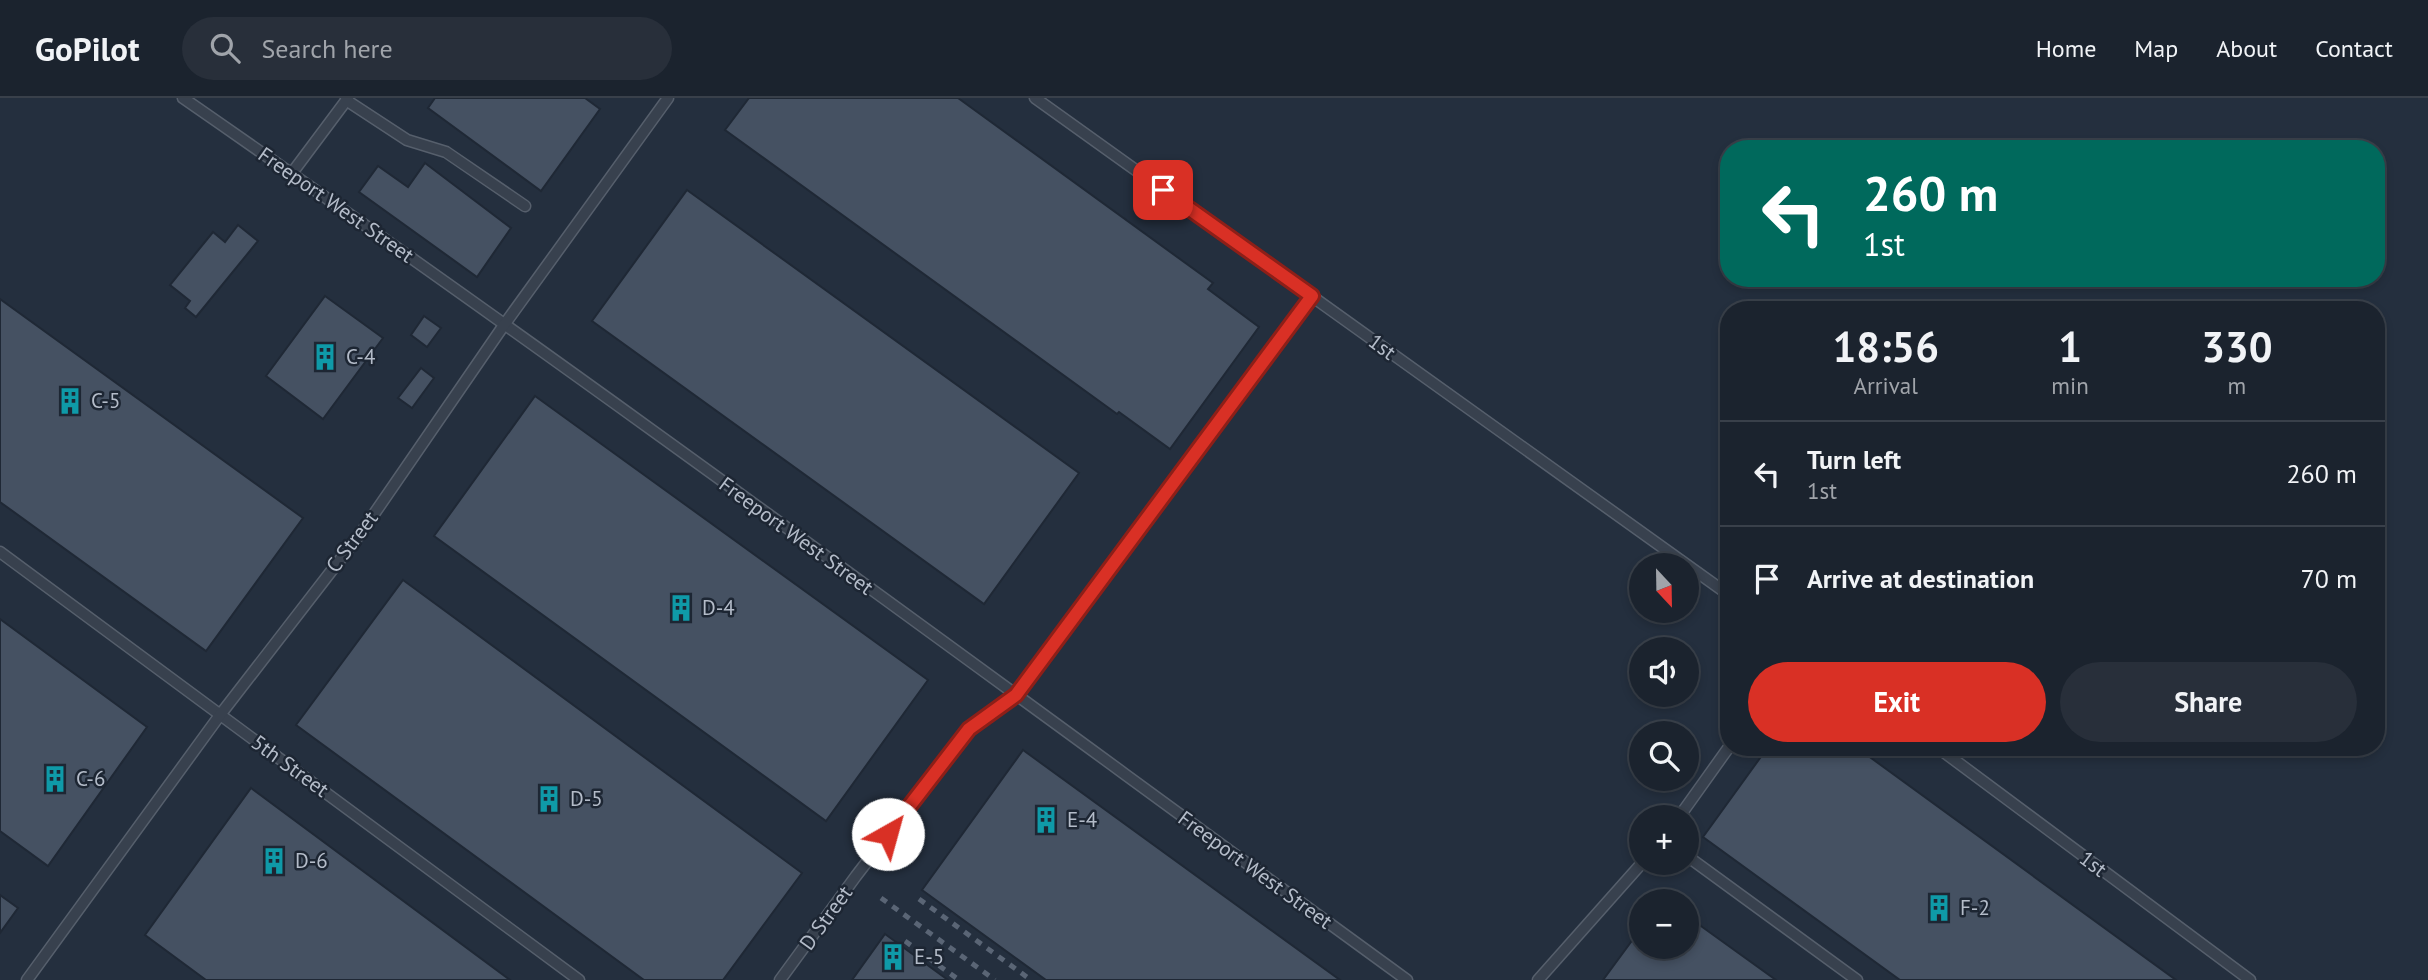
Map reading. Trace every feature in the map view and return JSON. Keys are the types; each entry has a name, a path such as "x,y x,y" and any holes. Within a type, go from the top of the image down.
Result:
{"lane":[{"name":"Freeport West Street","path":"183,98 504,325 1407,980"},
{"name":"C Street","path":"27,980 220,715 363,530 504,325 668,98"},
{"name":"1st","path":"1035,98 1720,589"},
{"path":"292,173 347,99 407,140 446,152 524,206"},
{"name":"D Street","path":"780,980 969,729 1016,695 1312,296"},
{"name":"5th Street","path":"0,552 579,980"},
{"path":"1688,805 1723,756"},
{"name":"1st","path":"1949,756 2250,980"},
{"path":"1699,865 1857,980"},
{"path":"1538,980 1631,875"}],"building":[{"path":"435,98 585,98 600,109 541,191 428,108"},
{"path":"749,98 958,98 1213,283 1208,289 1259,327 1170,449 1119,412 1117,414 725,130"},
{"path":"425,163 511,228 477,277 359,192 378,166 408,187"},
{"path":"687,190 1079,473 984,604 592,321"},
{"path":"238,225 258,241 196,317 185,308 190,301 170,285 213,232 225,242"},
{"name":"C-4","path":"325,296 383,338 323,419 266,376"},
{"name":"C-5","path":"0,299 303,518 206,651 0,502"},
{"path":"424,316 441,328 427,347 411,335"},
{"path":"421,368 434,378 412,408 398,398"},
{"name":"D-4","path":"535,396 928,680 826,821 434,536"},
{"name":"D-5","path":"403,580 802,873 723,980 644,980 296,725"},
{"name":"C-6","path":"0,619 147,727 48,866 0,831"},
{"name":"E-4","path":"1023,750 1340,980 1046,980 922,890"},
{"name":"F-2","path":"1762,756 1868,756 2176,980 1900,980 1703,837"},
{"name":"D-6","path":"251,788 510,980 206,980 145,935"},
{"path":"0,895 18,908 0,933"},
{"path":"1699,925 1776,980 1603,980 1629,945 1629,959 1699,959"},
{"name":"E-5","path":"885,934 948,980 852,980"}],"railway":[{"path":"881,898 995,980"},
{"path":"919,899 1031,980"},
{"path":"905,941 959,980"}],"place":[{"name":"C-4","path":"325,357"},
{"name":"C-5","path":"70,401"},
{"name":"D-4","path":"681,608"},
{"name":"C-6","path":"55,779"},
{"name":"D-5","path":"549,799"},
{"name":"E-4","path":"1046,820"},
{"name":"D-6","path":"274,861"},
{"name":"F-2","path":"1939,908"},
{"name":"E-5","path":"893,957"}],"route":[{"path":"888,834 969,729 1016,695 1312,296 1163,190"}]}
